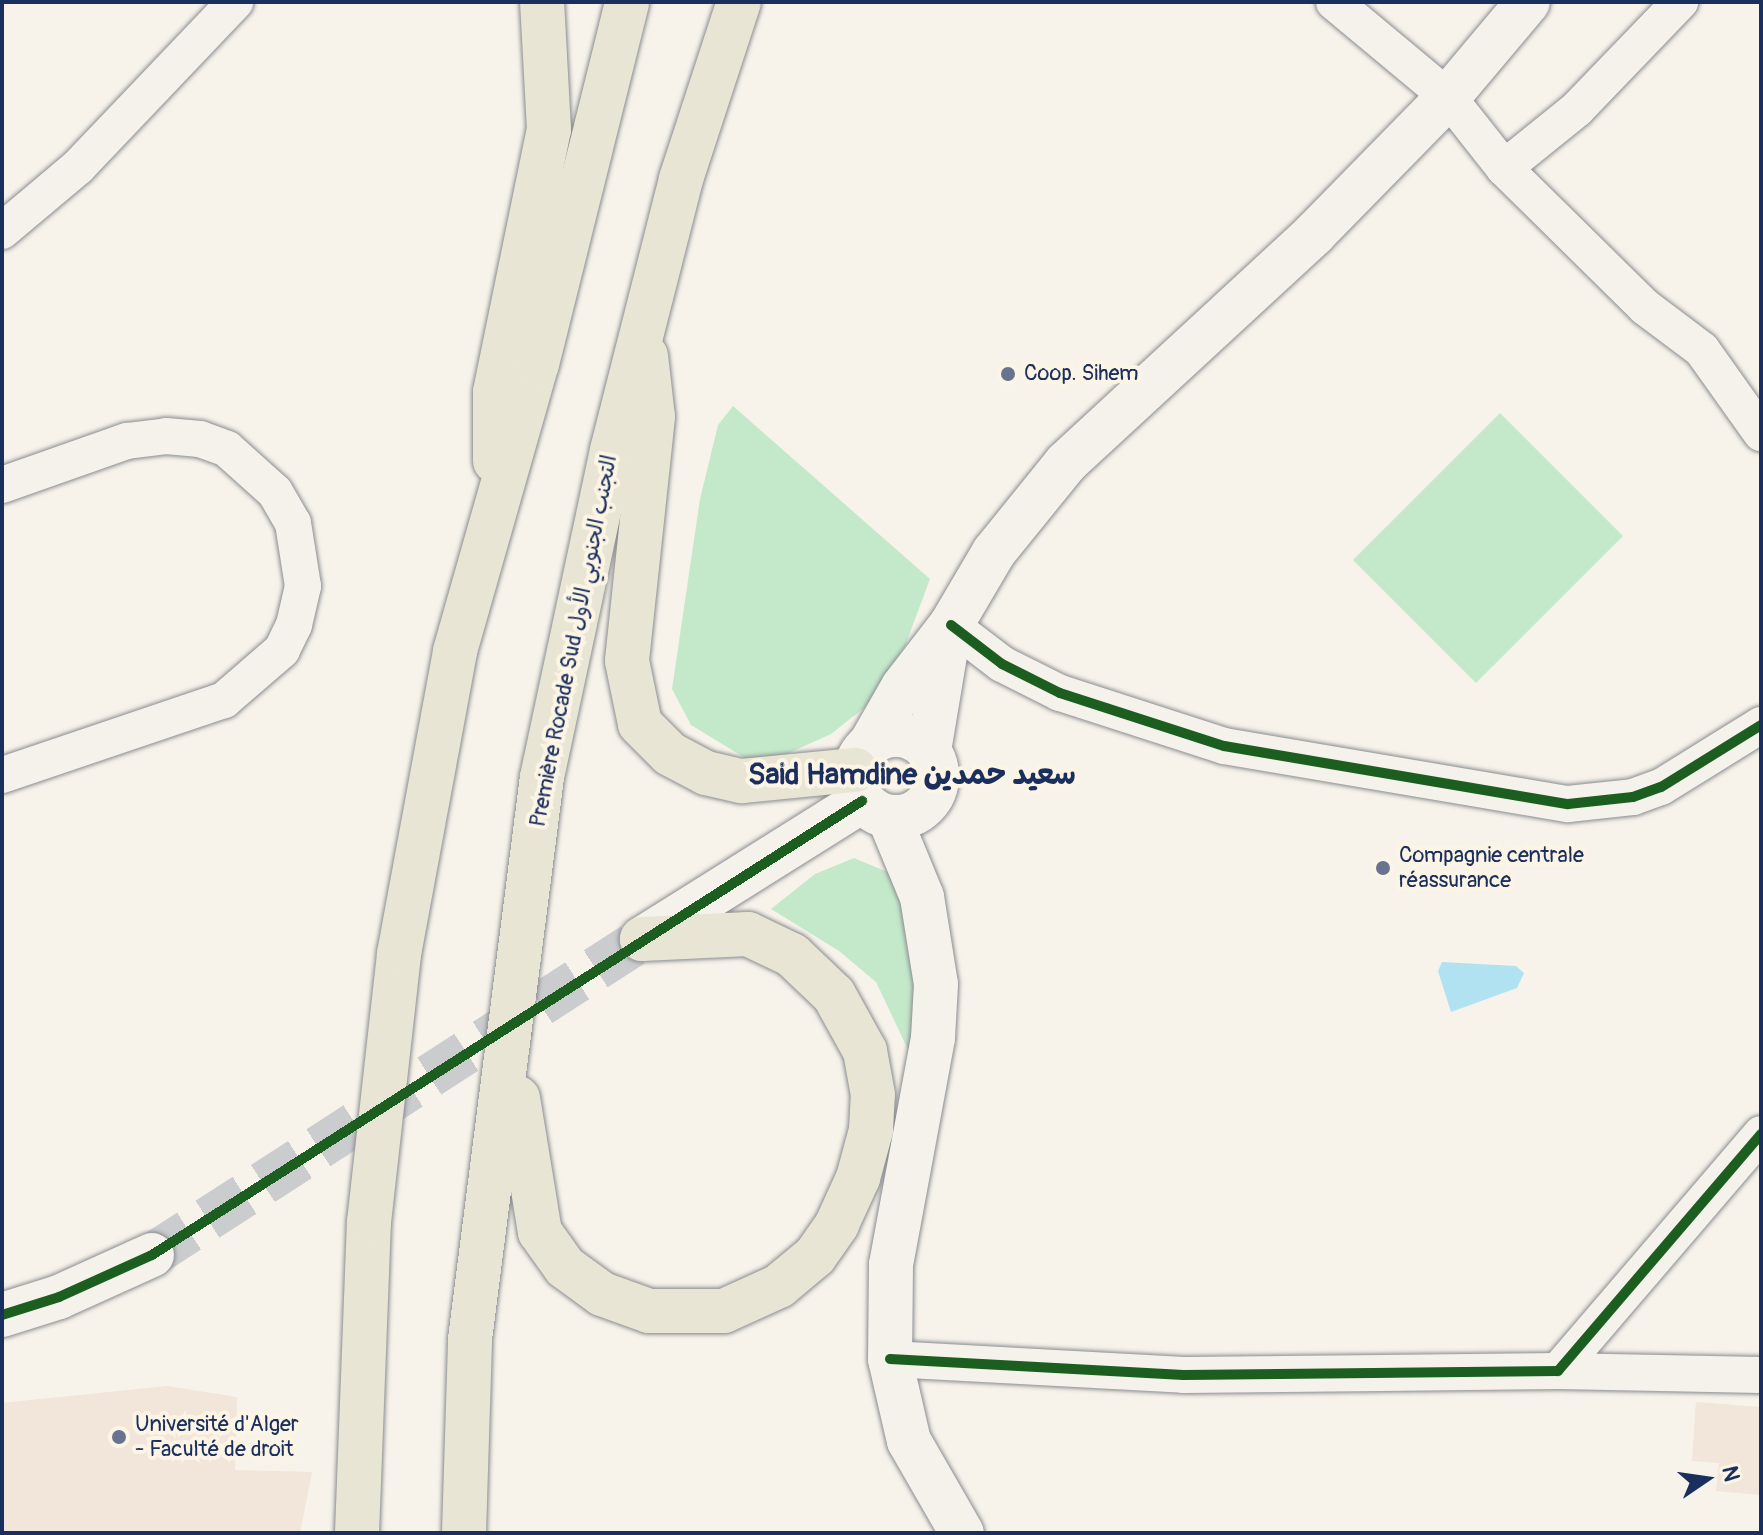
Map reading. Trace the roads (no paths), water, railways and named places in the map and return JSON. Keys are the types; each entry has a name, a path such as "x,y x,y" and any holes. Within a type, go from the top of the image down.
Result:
{"highway":[{"path":"499,496 495,392 549,130 542,2"},
{"path":"357,1533 369,1222 399,954 455,651 537,364 615,34 627,2"},
{"name":"Première Rocade Sud التجنب الجنوبي الأول","path":"464,1533 470,1339 542,777 641,336 681,179 739,2"},
{"path":"641,336 653,417 627,661 640,724 670,754 706,773 742,781 870,783"},
{"path":"508,1043 531,1199 540,1232 565,1267 602,1294 649,1311 689,1315 724,1311 779,1286 815,1256 858,1178 871,1130 873,1095 865,1051 834,995 792,955 748,934 642,939"}],"main road":[{"path":"922,897 870,783 917,664 951,625 994,552 1066,463 1314,234 1448,97 1528,2"},
{"path":"929,751 951,625"},
{"path":"642,939 870,783 896,735 920,742 929,751 937,772 922,897 936,984 933,1038 891,1265 890,1359 909,1441 962,1533"},
{"path":"870,783 915,813 933,795"},
{"path":"2,1315 93,1284 152,1255"}],"street":[{"path":"2,231 78,167 235,2"},
{"path":"1334,2 1448,97 1504,168 1645,307 1702,350 1761,433"},
{"path":"1504,168 1577,109 1680,2"},
{"path":"2,485 127,441 166,436 200,439 227,449 275,492 293,523 303,586 282,650 224,700 2,775"},
{"path":"951,625 1002,664 1060,693 1224,746 1568,804 1633,797 1661,787 1761,725"},
{"path":"1558,1371 1608,1318 1761,1134"},
{"path":"890,1359 1184,1375 1558,1371 1761,1375"}],"water":[{"path":"1442,962 1516,966 1524,973 1517,988 1451,1012 1438,971"}],"tunnel":[{"path":"152,1255 642,939"}],"place":[{"name":"Coop. Sihem","path":"1008,374"},
{"name":"Compagnie centrale réassurance","path":"1383,868"},
{"name":"Université d'Alger - Faculté de droit","path":"119,1437"}],"district":[{"name":"Said Hamdine سعيد حمدين","path":"912,775"}]}
